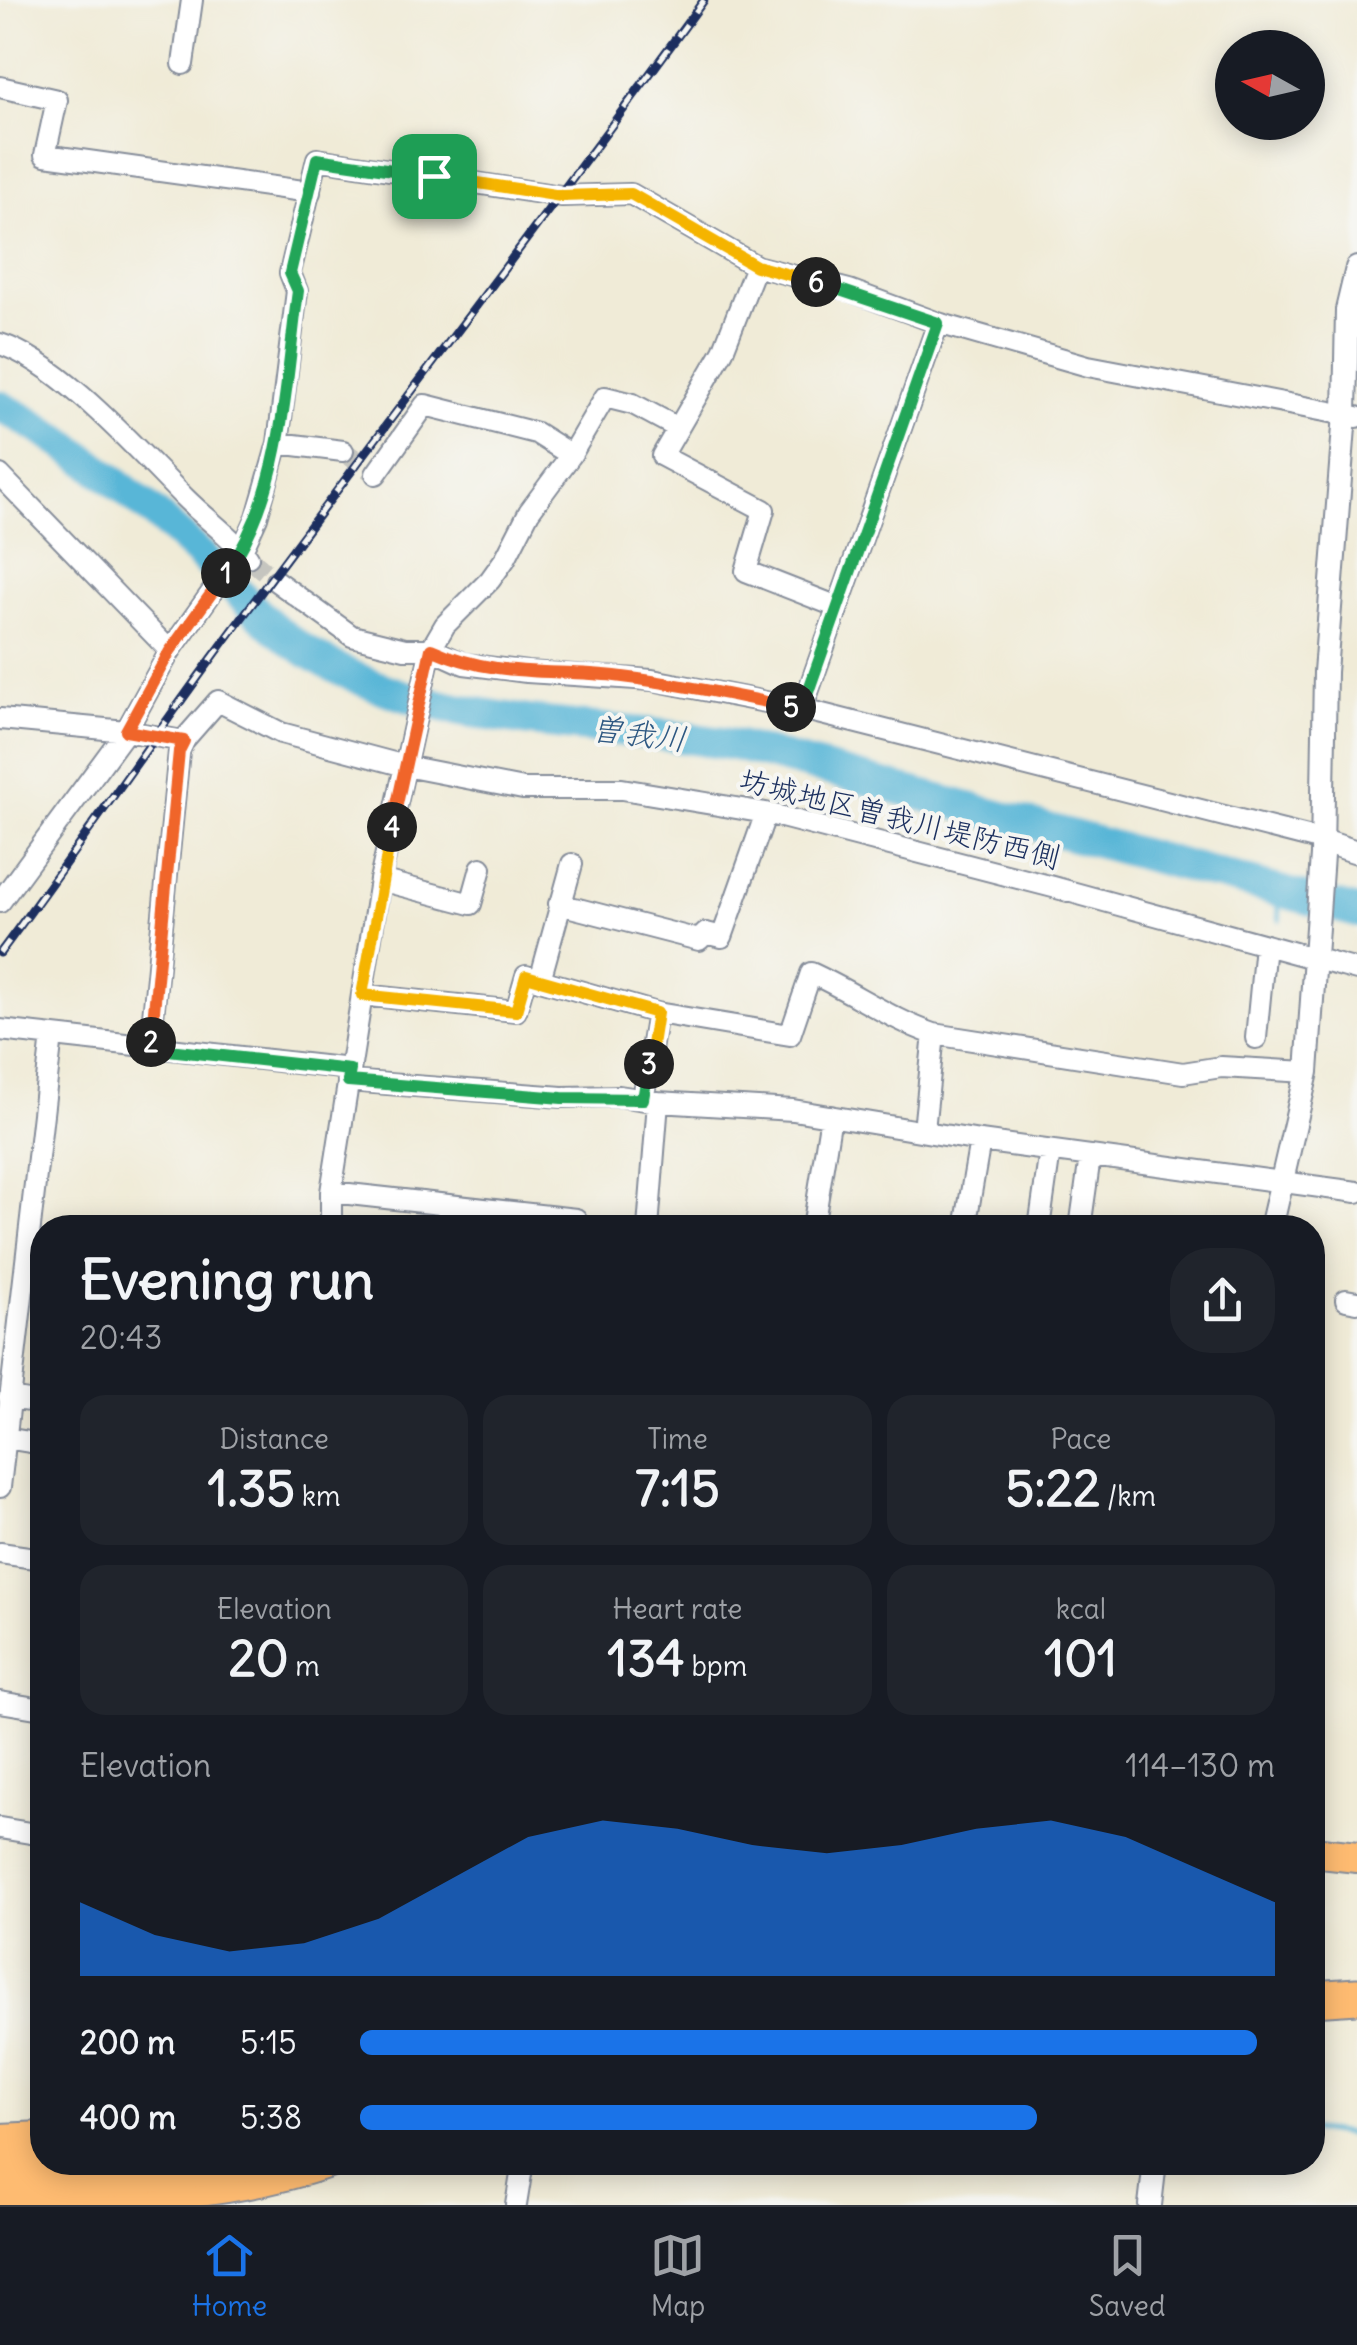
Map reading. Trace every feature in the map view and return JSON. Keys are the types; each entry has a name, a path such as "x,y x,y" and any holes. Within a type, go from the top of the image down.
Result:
{"highway":[{"path":"1325,1999 1357,1996"},
{"path":"0,2161 30,2162"},
{"path":"0,2192 143,2175"}],"main road":[{"path":"1325,1853 1357,1857"},
{"path":"0,2140 30,2139"},
{"path":"0,2203 206,2190 284,2175"}],"street":[{"path":"183,64 192,0"},
{"path":"0,87 57,100 45,154 310,192"},
{"path":"0,902 126,731 173,648 241,557 278,443 298,291 290,273 317,159 561,196 631,194 756,266 849,290 938,323 1088,366 1351,416"},
{"path":"756,266 723,351 662,456 764,510 746,571 838,607"},
{"path":"1274,1215 1307,1072 1322,848 1324,672 1351,416 1348,310 1357,268"},
{"path":"802,709 938,323"},
{"path":"0,344 66,384 129,439 241,557"},
{"path":"331,1215 331,1192 380,880 429,655 445,626 505,559 529,512 571,455 606,397 633,404 676,428"},
{"path":"376,474 425,405 536,433 571,455"},
{"path":"278,443 343,451"},
{"path":"0,475 173,648"},
{"path":"276,582 352,636 464,664 652,680 802,709 927,738 1322,848 1357,852"},
{"name":"坊城地区曽我川堤防西側","path":"184,741 218,701 281,733 523,788 622,789 766,813 1316,954 1357,970"},
{"path":"0,719 126,731 184,741 179,751 150,1048"},
{"path":"559,904 699,940 706,933 722,937 766,813"},
{"path":"540,980 572,864"},
{"path":"380,880 471,904 481,868"},
{"path":"1256,1038 1265,944"},
{"path":"362,995 516,1011 526,976 657,1013 790,1035 810,973 854,993 902,1023 934,1034 1183,1073 1222,1067 1307,1072"},
{"path":"648,1215 657,1013"},
{"path":"0,1030 562,1098 831,1116 1090,1157 1357,1192"},
{"path":"924,1130 934,1034"},
{"path":"0,1487 9,1398 8,1333 52,1036"},
{"path":"815,1215 831,1116"},
{"path":"967,1215 980,1141"},
{"path":"1040,1215 1050,1151"},
{"path":"1082,1215 1090,1157"},
{"path":"331,1192 540,1215"},
{"path":"9,1398 30,1401"},
{"path":"5,1438 30,1442"},
{"path":"0,1552 30,1557"},
{"path":"0,1702 30,1707"},
{"path":"0,1828 30,1833"},
{"path":"516,2205 521,2175"},
{"path":"1150,2205 1153,2175"}],"waterway":[{"name":"曽我川","path":"0,406 55,438 133,496 294,643 345,672 398,694 509,718 739,746 1357,912"},
{"path":"1276,891 1280,920"},
{"path":"1325,2131 1357,2135"}],"tunnel":[{"path":"343,451 376,474"},
{"path":"249,558 276,581"}],"railway":[{"path":"0,953 207,665 704,0"}],"route":[{"path":"317,159 434,176 561,196 631,194 756,266 849,290 938,323 802,709 652,680 464,664 431,649 426,660 380,880 362,995 516,1011 526,976 657,1013 643,1099 562,1098 348,1081 350,1070 150,1048 179,751 184,741 126,731 170,651 242,550 257,517 278,443 298,291 290,273 317,159"}]}
